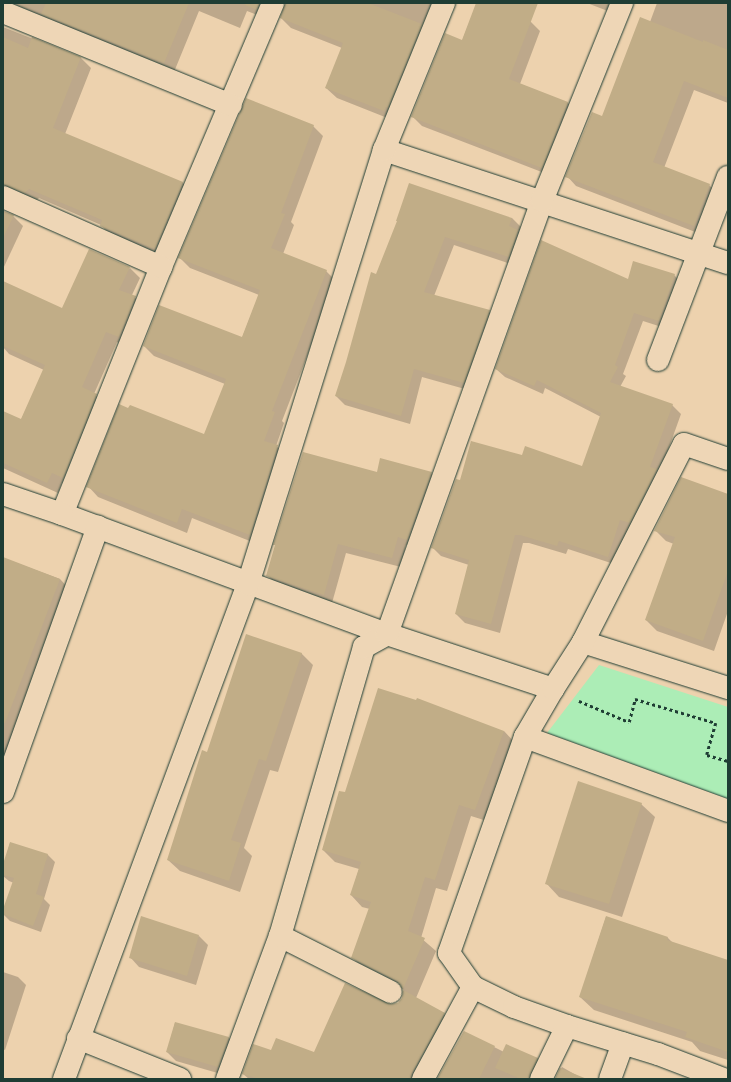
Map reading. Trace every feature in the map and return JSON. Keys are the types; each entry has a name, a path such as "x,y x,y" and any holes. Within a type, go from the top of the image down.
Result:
{"street":[{"path":"62,514 161,267 273,3"},
{"path":"64,1079 248,584 384,150 444,3"},
{"path":"227,1079 280,936 364,647 387,634 542,201 622,3"},
{"path":"3,12 231,105"},
{"path":"384,150 728,263"},
{"path":"658,360 728,177"},
{"path":"3,197 161,267"},
{"path":"723,1079 658,1054 567,1026 514,1007 472,987 449,953 524,737 552,689 583,642 684,444 728,459"},
{"path":"3,494 98,527 248,584 387,634 552,689"},
{"path":"3,792 98,527"},
{"path":"583,642 728,688"},
{"path":"524,737 728,811"},
{"path":"280,936 392,992"},
{"path":"423,1079 472,987"},
{"path":"541,1079 567,1026"},
{"path":"78,1038 180,1079"},
{"path":"610,1079 623,1043"}],"path":[{"path":"552,689 629,722 635,699 716,723 708,755 728,761"}],"green space":[{"path":"599,665 728,707 728,799 547,733"}],"building":[{"path":"46,3 189,3 164,63 41,14"},
{"path":"246,3 259,3 257,10 245,5"},
{"path":"285,3 368,3 422,24 388,108 386,107 384,111 325,88 343,43 280,18"},
{"path":"476,3 538,3 509,79 568,102 542,168 411,117 445,33 462,40"},
{"path":"640,17 703,42 703,40 728,50 728,98 684,81 653,162 710,184 694,226 565,177 592,112 602,116"},
{"path":"3,37 28,48 32,37 81,57 53,128 183,182 155,249 100,226 102,220 29,189 24,193 3,185"},
{"path":"246,98 314,125 281,213 285,214 271,248 327,270 272,411 275,412 264,441 278,445 250,535 182,509 177,523 86,487 119,404 128,408 130,405 204,434 226,379 143,346 159,305 242,337 260,290 178,258"},
{"path":"409,183 512,218 509,226 518,230 509,257 445,237 424,292 490,310 464,383 414,369 401,416 335,396 371,272 376,274 397,221"},
{"path":"3,211 14,215 3,238"},
{"path":"541,240 628,279 633,261 675,274 659,321 634,313 615,365 618,367 610,382 673,404 650,467 657,469 630,523 620,520 608,557 559,541 557,546 520,535 515,535 491,624 455,614 469,560 431,548 456,479 460,480 471,441 522,455 525,446 582,466 601,413 537,380 534,386 495,369"},
{"path":"89,249 130,267 119,290 136,296 119,337 106,332 82,387 97,394 63,478 52,473 47,483 3,463 3,411 21,419 45,365 3,346 3,281 62,308"},
{"path":"303,452 377,472 380,458 432,472 407,540 398,537 392,558 338,544 324,595 266,576 275,545 273,545"},
{"path":"681,477 728,494 728,571 703,641 645,620 675,537 654,531"},
{"path":"3,557 60,579 5,723 3,723"},
{"path":"246,634 302,653 266,761 259,759 231,840 241,843 229,881 167,860 202,750 207,752"},
{"path":"378,688 416,700 417,698 504,731 475,810 459,805 435,880 425,877 408,931 425,938 403,989 397,981 351,958 371,902 350,895 361,862 322,850 339,791 345,792"},
{"path":"578,781 642,803 609,904 545,884"},
{"path":"10,842 48,854 36,894 44,897 33,926 3,914 3,909 14,878 3,875 3,864"},
{"path":"141,916 199,935 187,976 129,958"},
{"path":"606,916 668,937 667,940 728,960 728,1052 685,1037 687,1032 579,997"},
{"path":"345,983 391,1004 398,1003 402,998 403,990 445,1013 412,1073 411,1079 259,1079 242,1074 253,1044 271,1050 276,1038 314,1052"},
{"path":"175,1022 229,1037 218,1067 166,1052"},
{"path":"464,1031 495,1046 479,1079 437,1079"},
{"path":"506,1044 538,1058 529,1079 521,1079 495,1068"},
{"path":"560,1068 587,1079 555,1079"}]}
